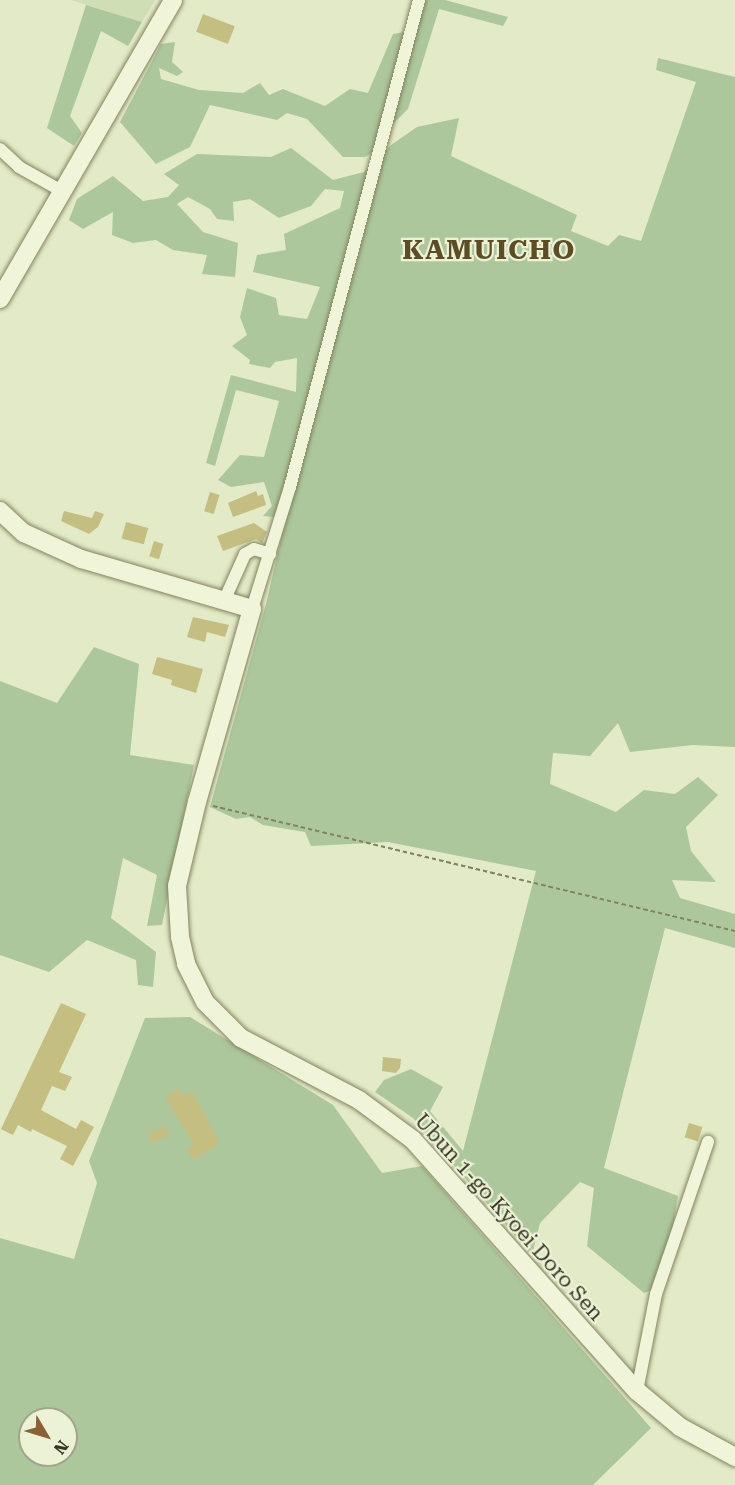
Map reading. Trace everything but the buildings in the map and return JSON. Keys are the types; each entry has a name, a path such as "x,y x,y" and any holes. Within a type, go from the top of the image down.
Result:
{"street":[{"path":"0,299 173,0"},
{"path":"0,511 24,533 49,546 252,609 270,554 419,0"},
{"path":"0,149 19,166 62,191"},
{"path":"224,601 245,554 254,549 270,554"},
{"name":"Ubun 1-go Kyoei Doro Sen","path":"252,609 197,802 177,886 180,937 186,964 205,1002 241,1038 359,1100 413,1140 637,1391 680,1427 735,1457"},
{"path":"637,1391 656,1294 708,1142"}],"path":[{"path":"197,802 735,931"}],"green space":[{"path":"71,0 155,0 142,22"},
{"path":"424,0 445,0 508,17 503,26 439,9 408,109 390,127 383,147 365,157 343,157 307,119 287,113 277,120 210,105 190,147 156,164 120,122 161,44 175,42 172,62 183,72 177,76 159,68 161,79 199,90 243,93 260,83 269,95 283,89 325,106 350,89 368,93 393,34 416,30"},
{"path":"86,5 142,22 128,46 101,31 70,116 82,133 74,146 47,128"},
{"path":"658,58 735,77 735,747 693,745 630,752 618,723 590,756 553,753 550,784 616,812 644,790 675,794 698,777 718,795 686,827 691,851 716,882 672,880 680,898 735,914 735,948 665,928 604,1168 678,1196 663,1286 644,1293 587,1246 594,1188 580,1182 540,1223 532,1255 413,1118 375,1092 384,1080 411,1069 443,1087 430,1111 463,1151 536,871 388,842 311,846 305,832 263,825 250,817 236,819 210,807 266,604 286,518 263,516 272,506 264,482 231,487 218,480 240,455 264,457 279,401 236,390 215,466 206,463 231,375 296,392 297,358 275,362 270,368 249,364 250,360 232,346 247,335 240,317 247,288 276,298 279,315 307,319 320,287 253,272 257,255 286,250 284,234 340,208 344,191 325,189 311,206 279,218 250,199 233,202 234,221 217,219 210,209 188,197 177,204 203,232 238,243 235,277 202,274 207,255 173,250 156,240 133,243 112,235 113,212 83,229 69,220 77,199 113,176 143,201 168,197 179,185 164,174 197,154 271,157 291,148 333,180 364,172 391,145 417,127 459,118 451,156 577,215 571,231 608,246 619,235 641,241 696,82 656,70"},
{"path":"94,647 139,664 130,755 194,765 162,925 147,926 157,875 123,858 111,918 156,952 153,987 138,985 136,960 87,940 49,972 0,955 0,681 57,703"},
{"path":"190,1017 333,1105 382,1173 422,1166 651,1428 593,1485 0,1485 0,1238 74,1259 97,1183 89,1161 145,1018"}],"district":[{"name":"KAMUICHO","path":"489,251"}]}
